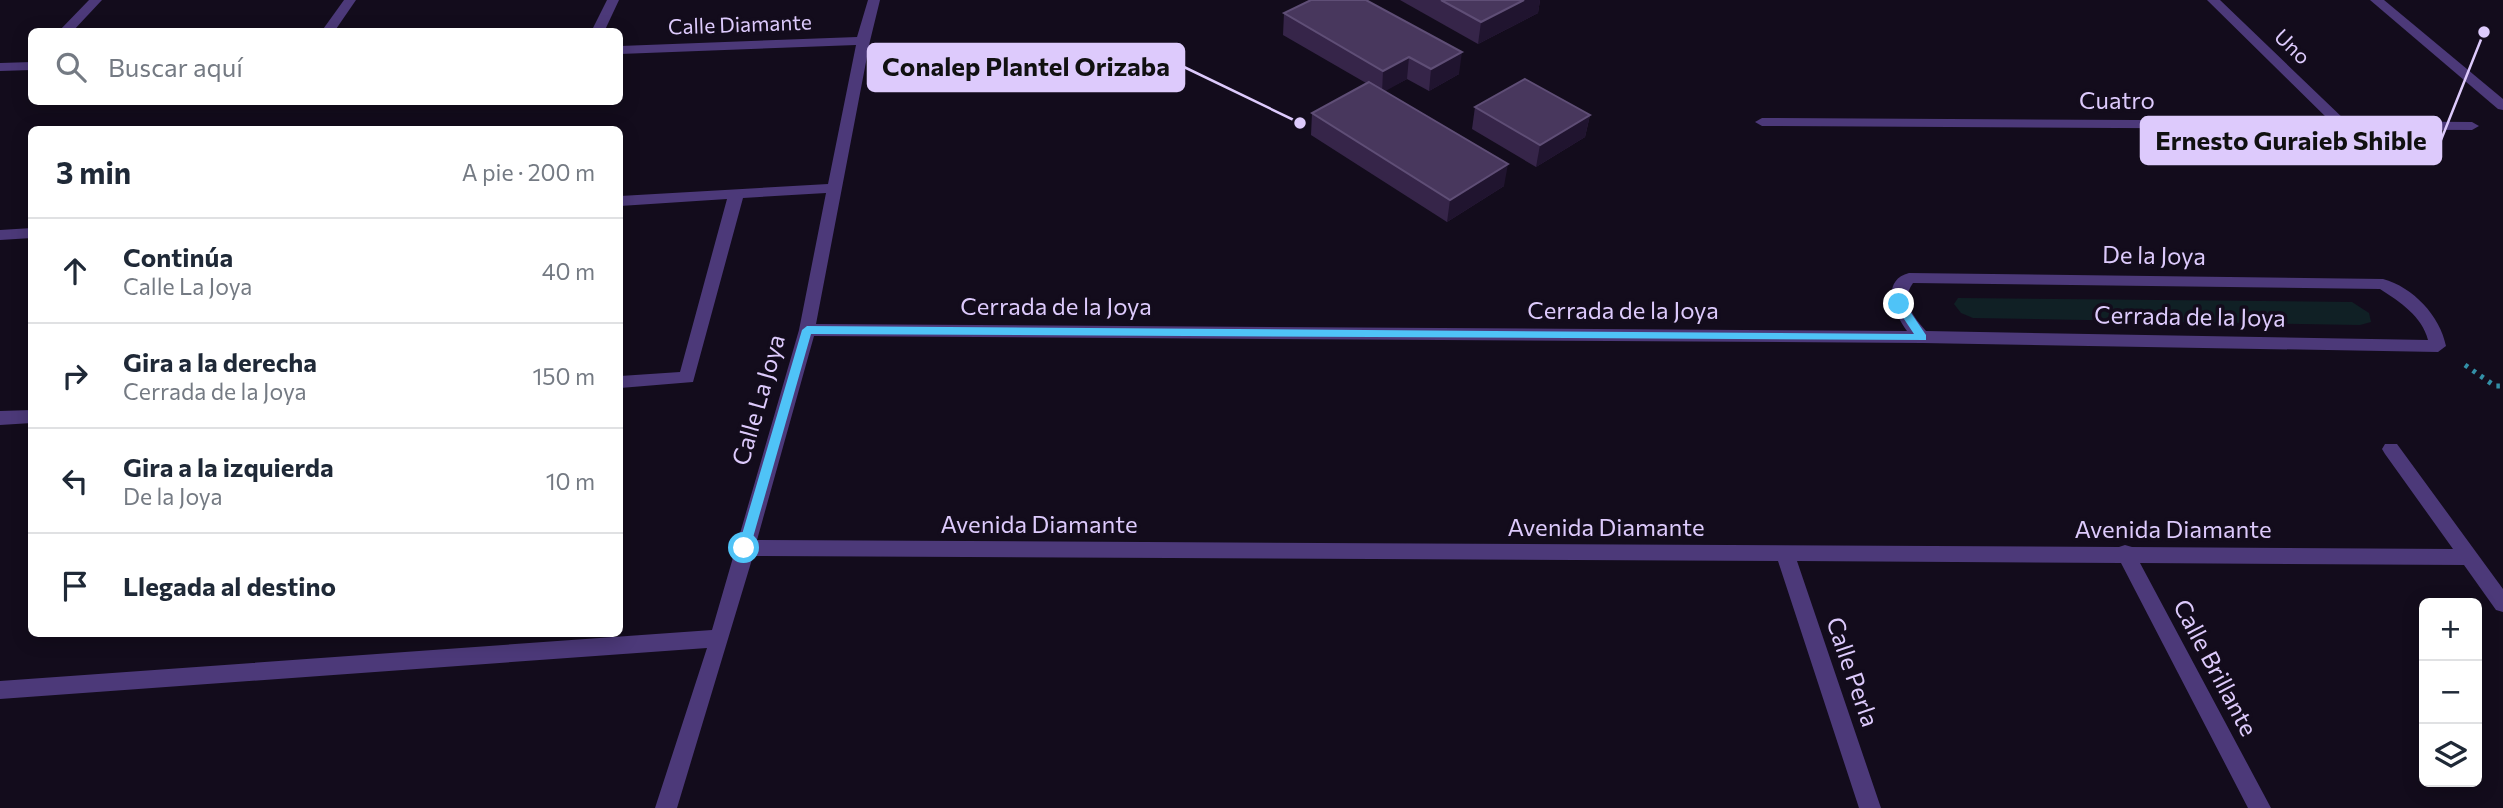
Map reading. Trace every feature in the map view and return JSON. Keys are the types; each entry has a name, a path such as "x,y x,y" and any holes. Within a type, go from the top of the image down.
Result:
{"street":[{"path":"68,28 96,0"},
{"path":"330,28 351,0"},
{"path":"599,28 613,0"},
{"name":"Calle La Joya","path":"666,808 720,638 807,330 863,41 874,0"},
{"name":"Uno","path":"2213,0 2342,125"},
{"path":"2376,0 2503,106"},
{"name":"Calle Diamante","path":"623,50 863,41"},
{"path":"0,67 28,66"},
{"name":"Cuatro","path":"1762,122 2472,126"},
{"path":"623,201 836,188"},
{"path":"623,382 687,378 736,195"},
{"path":"0,235 28,233"},
{"name":"De la Joya","path":"1922,337 1899,304 1900,289 1909,278 2383,284 2410,302 2429,321 2434,328 2438,346"},
{"name":"Cerrada de la Joya","path":"807,330 1922,337 2438,346"},
{"path":"0,418 28,416"},
{"path":"2391,449 2503,604"},
{"name":"Avenida Diamante","path":"744,548 1785,554 2124,553 2468,557"},
{"name":"Calle Brillante","path":"2124,553 2260,808"},
{"name":"Calle Perla","path":"1785,554 1870,808"},
{"path":"0,690 720,638"}],"path":[{"path":"2438,346 2495,386 2503,386"}],"shaded area":[{"path":"1958,298 2352,302 2369,313 2371,322 2360,325 1973,318 1961,313 1954,304"}],"building":[{"path":"1311,0 1366,0 1462,52 1431,69 1409,57 1383,71 1284,13"},
{"path":"1441,0 1524,0 1481,22"},
{"path":"1525,79 1590,115 1540,145 1475,107"},
{"path":"1369,82 1508,164 1450,200 1312,113"}],"place":[{"name":"Ernesto Guraieb Shible","path":"2484,32"},
{"name":"Conalep Plantel Orizaba","path":"1300,123"}],"route":[{"path":"744,548 807,330 1922,337 1899,304"}]}
